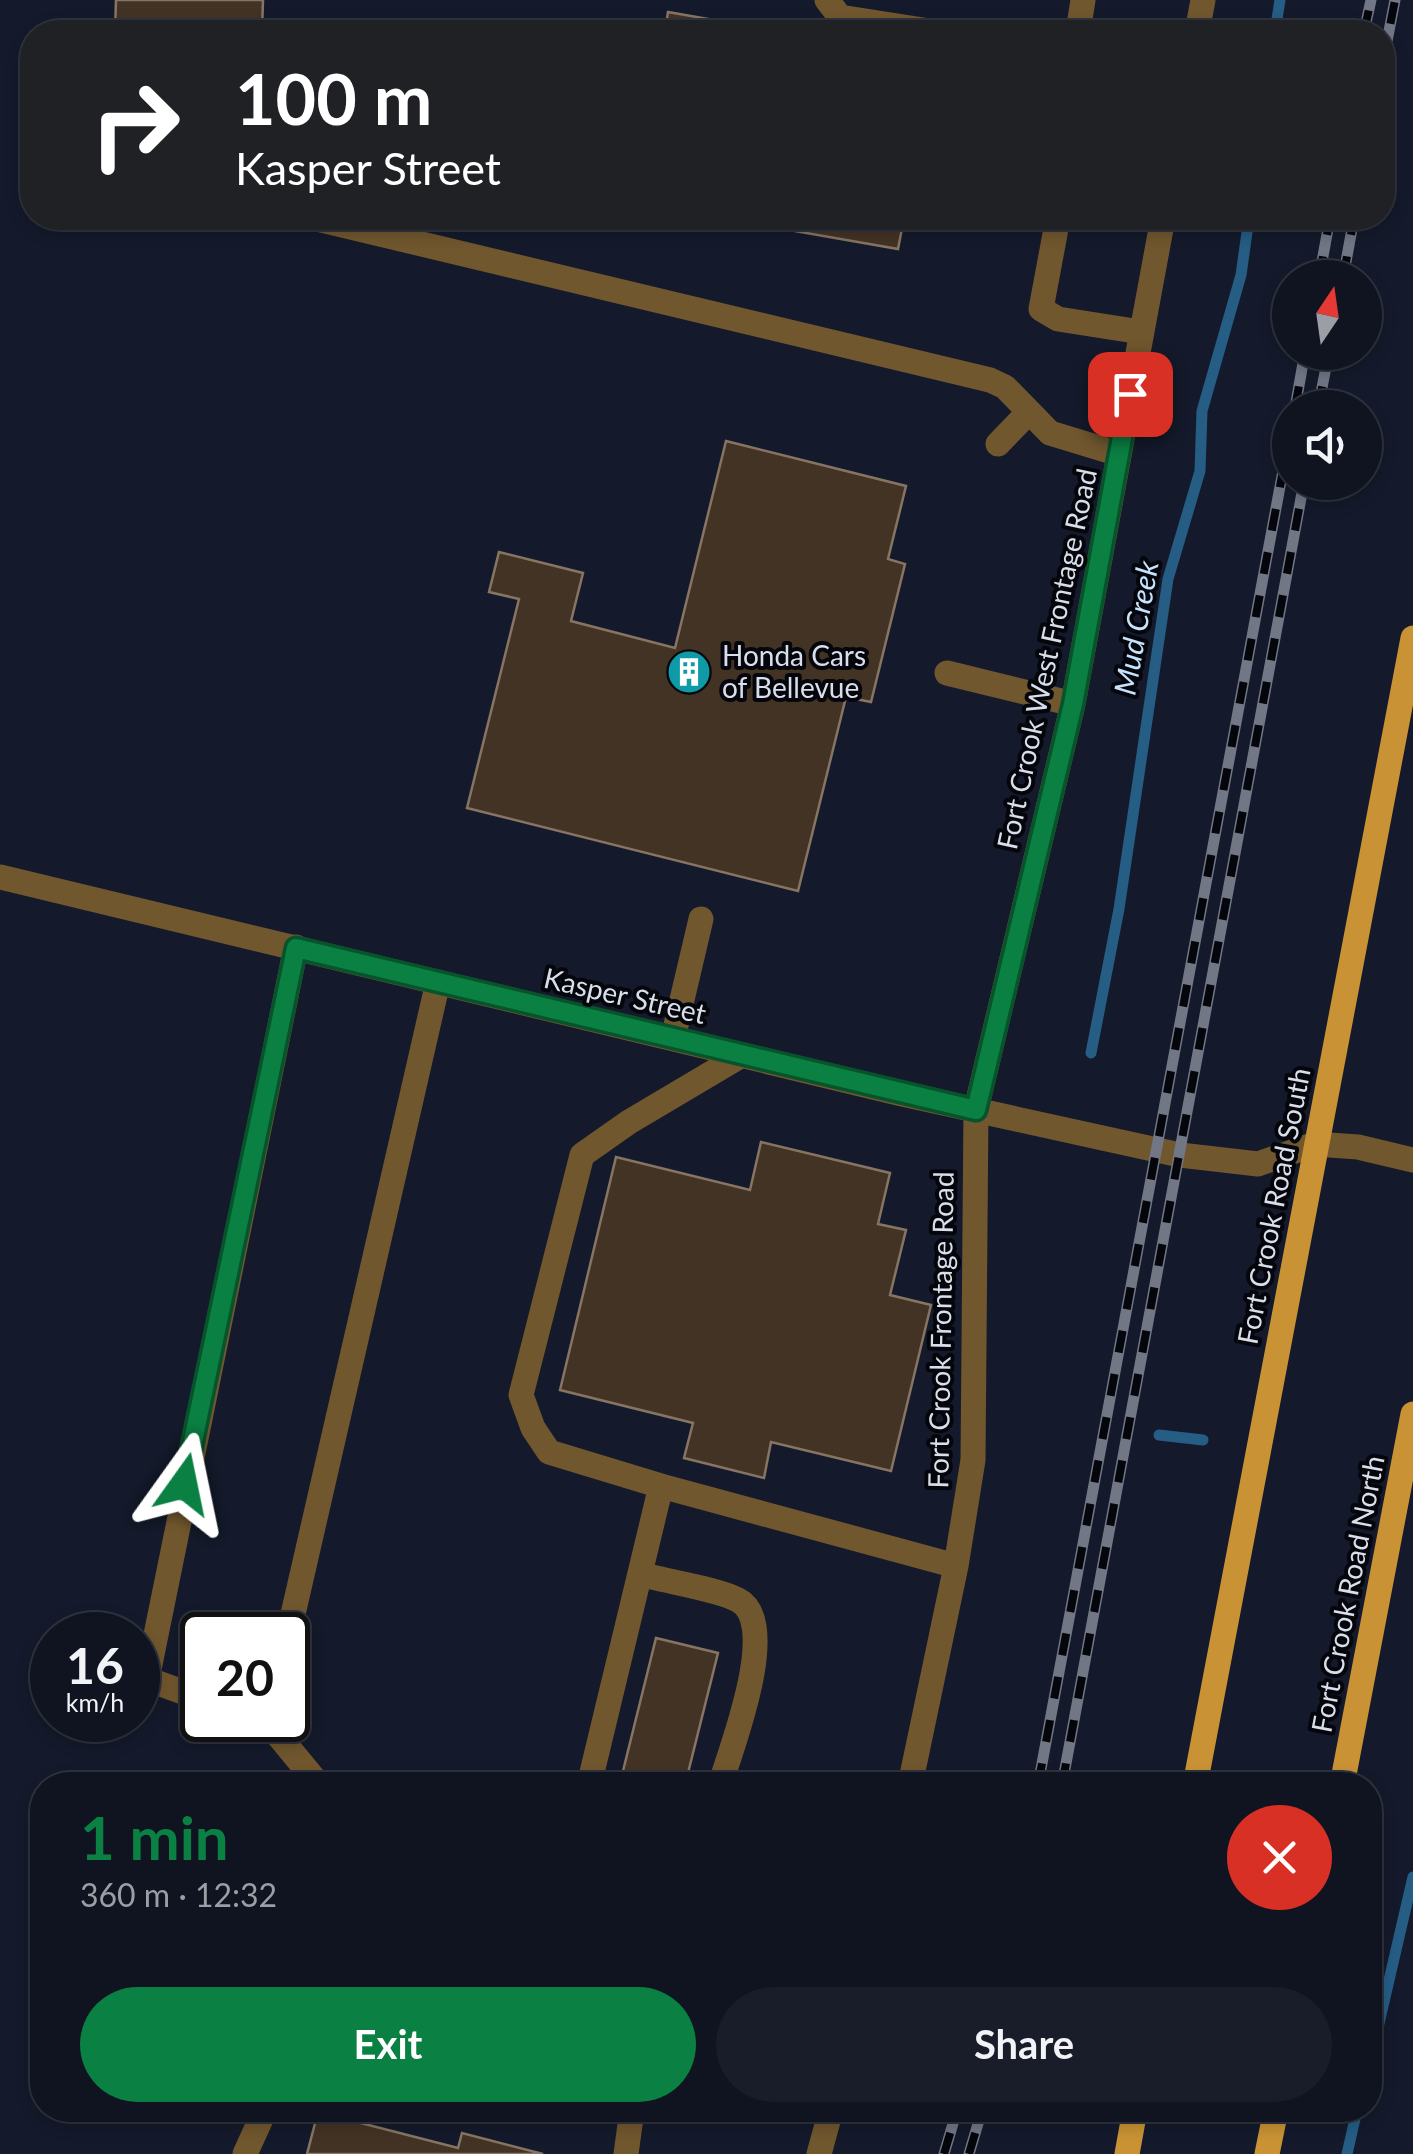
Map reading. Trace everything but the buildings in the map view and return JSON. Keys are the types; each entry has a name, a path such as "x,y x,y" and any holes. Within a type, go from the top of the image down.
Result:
{"main road":[{"name":"Fort Crook Road South","path":"1198,1772 1413,638"},
{"name":"Fort Crook Road North","path":"1344,1772 1413,1414"},
{"path":"1126,2154 1133,2122"},
{"path":"1266,2154 1273,2122"}],"street":[{"path":"827,0 840,17 859,20"},
{"path":"363,230 990,380 1005,386 1050,433 1119,454"},
{"path":"1056,230 1042,309 1058,318 1141,332"},
{"name":"Fort Crook West Frontage Road","path":"976,1110 1073,704 1160,230"},
{"path":"998,444 1028,413"},
{"path":"947,673 1073,704"},
{"name":"Kasper Street","path":"0,877 1180,1155 1258,1164 1316,1144 1358,1147 1413,1160"},
{"path":"673,1038 701,918"},
{"path":"180,1691 147,1679 296,948"},
{"path":"294,1612 438,982"},
{"path":"742,1054 582,1155 521,1395 533,1428 549,1452 956,1566"},
{"name":"Fort Crook Frontage Road","path":"913,1772 956,1566 973,1460 976,1110"},
{"path":"592,1772 661,1486"},
{"path":"640,1574 740,1600 752,1616 756,1659 724,1772"},
{"path":"283,1742 309,1772"},
{"path":"245,2154 260,2122"},
{"path":"626,2154 630,2122"},
{"path":"819,2154 828,2122"}],"waterway":[{"name":"Mud Creek","path":"1277,20 1280,0"},
{"name":"Mud Creek","path":"1091,1053 1119,909 1168,579 1200,471 1202,411 1241,275 1247,230"},
{"name":"Mud Creek","path":"1159,1435 1203,1440"},
{"name":"Mud Creek","path":"1382,2010 1413,1877"},
{"name":"Mud Creek","path":"1347,2154 1354,2122"}],"railway":[{"path":"1367,20 1371,0"},
{"path":"1391,20 1395,0"},
{"path":"1322,260 1328,230"},
{"path":"1346,260 1352,230"},
{"path":"1298,390 1302,370"},
{"path":"1322,390 1325,370"},
{"path":"1040,1772 1278,500"},
{"path":"1064,1772 1301,500"},
{"path":"944,2154 953,2122"},
{"path":"969,2154 978,2122"}],"place":[{"name":"Honda Cars of Bellevue","path":"689,672"}],"route":[{"path":"184,1484 296,948 976,1110 1073,704 1130,394"}]}
